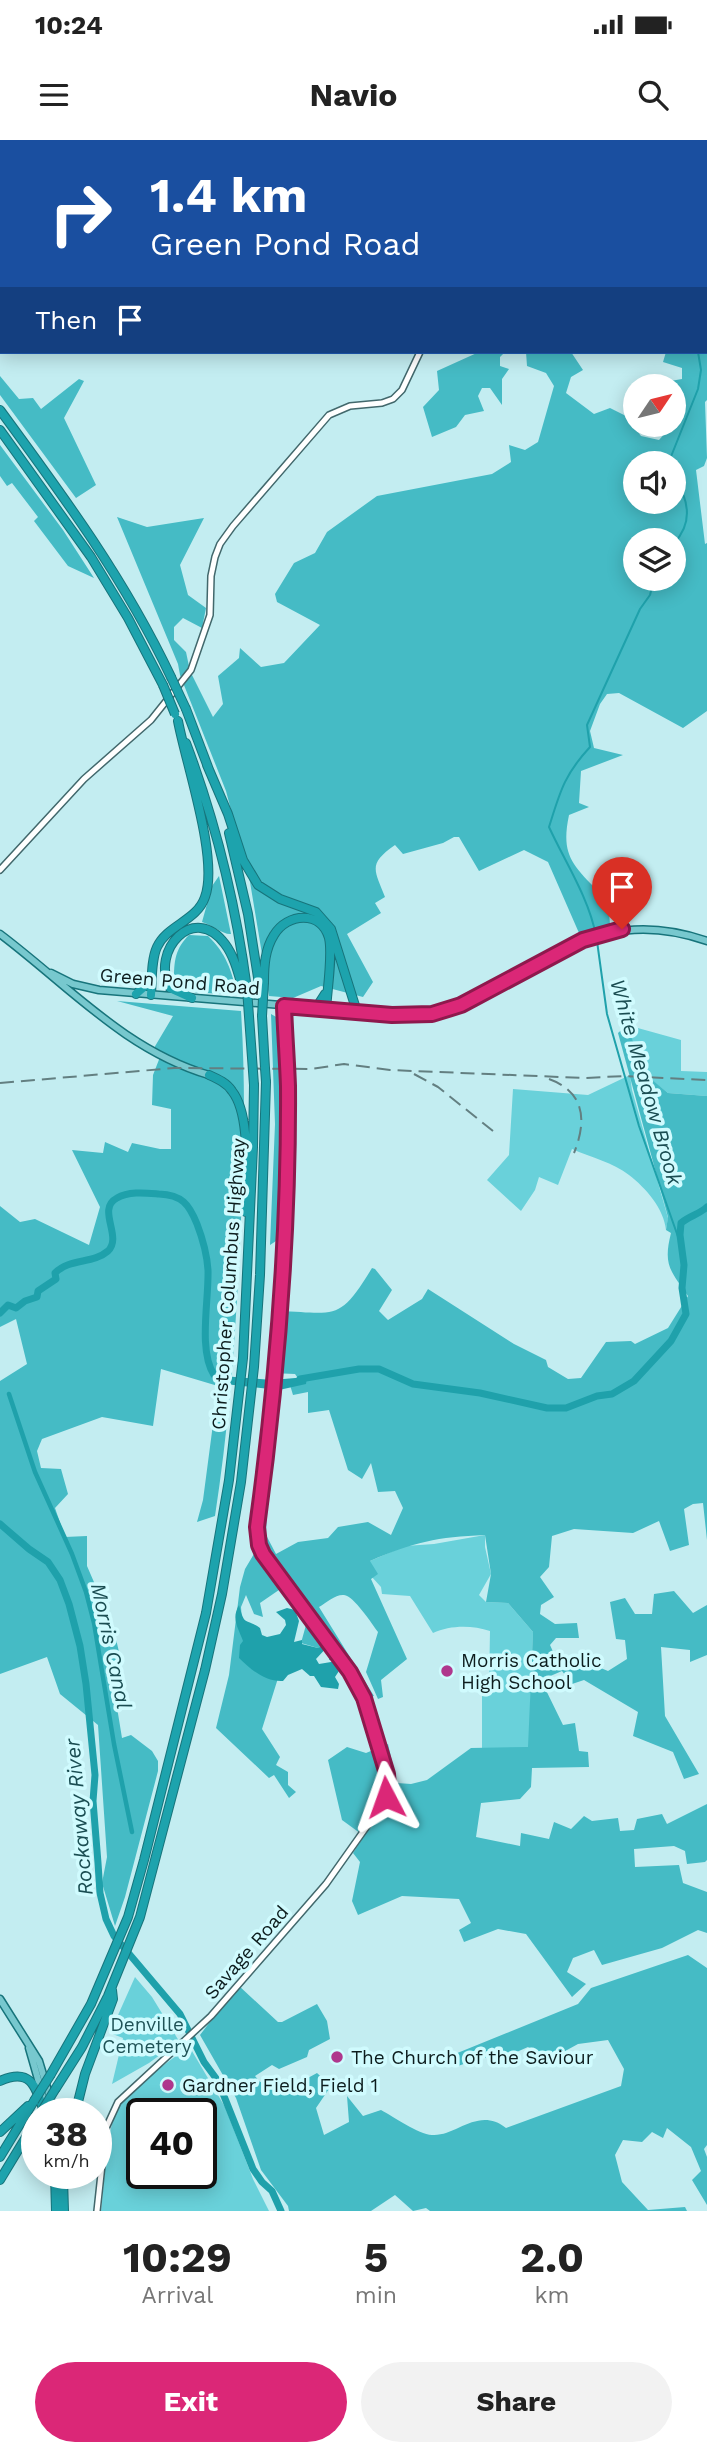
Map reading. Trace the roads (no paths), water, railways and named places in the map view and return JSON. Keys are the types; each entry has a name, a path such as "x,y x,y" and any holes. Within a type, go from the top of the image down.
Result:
{"highway":[{"path":"0,410 103,553 146,626 186,709 228,814 243,860 258,885 280,899 316,912 331,929 357,1012"},
{"path":"0,430 92,557 163,685 204,791 223,856 239,933 244,988"},
{"path":"151,995 155,954 160,942 198,910 209,880 206,846 177,718"},
{"path":"207,765 237,865 261,983"},
{"path":"261,983 265,958 273,937 286,922 303,916 320,924 328,937 330,950 326,1010"},
{"path":"192,998 170,988 166,970 170,946 179,935 192,929 208,930 224,943 244,988"},
{"path":"136,994 148,983 153,970"},
{"name":"Christopher Columbus Highway","path":"51,2098 89,2035 134,1937 151,1882 215,1625 234,1524 251,1397 260,1275 265,1082 261,983"},
{"name":"Christopher Columbus Highway","path":"36,2098 92,2004 128,1917 206,1613 227,1493 240,1387 247,1287 254,1085 251,1031 244,988"},
{"path":"307,1008 321,1002 327,988"},
{"path":"209,1076 223,1082 234,1093 243,1122 247,1287"},
{"path":"80,2098 92,2054 113,1999 112,1988"},
{"path":"0,2081 14,2076 30,2080 40,2098"},
{"path":"0,2132 21,2113"},
{"name":"Christopher Columbus Highway","path":"0,2157 21,2122"},
{"path":"0,2180 21,2145"},
{"path":"56,2211 59,2189"},
{"path":"62,2189 64,2211"}],"main road":[{"name":"Green Pond Road","path":"51,973 87,988 136,994 414,1016 445,1011 474,999 591,937 605,933 635,928 654,929 679,932 707,941"},
{"path":"0,934 51,973 78,1000 129,1037 178,1066 209,1076"},
{"path":"0,1999 36,2054 51,2098"},
{"path":"29,2046 40,2098"}],"street":[{"path":"0,870 84,779 158,713 191,670 212,605 214,563 220,544 233,526 330,415 350,406 388,402 398,395 419,354"},
{"name":"Savage Road","path":"96,2209 106,2128 114,2108 132,2087 205,2022 324,1886 382,1805 387,1792 388,1779 357,1683 259,1545 257,1527 280,1317 287,1145 284,1006"}],"waterway":[{"name":"White Meadow Brook","path":"673,451 698,389 701,370 698,354"},
{"name":"White Meadow Brook","path":"684,528 686,506"},
{"name":"White Meadow Brook","path":"596,936 582,894 549,827 564,784 574,766 590,747 587,725 640,609 651,591"},
{"name":"White Meadow Brook","path":"597,941 607,1014 639,1126 682,1248"},
{"path":"0,1313 8,1305 16,1308 37,1297 38,1291 56,1279 55,1273 61,1268 96,1258 108,1251 113,1238 109,1209 117,1198 138,1193 174,1196 184,1202 191,1211 205,1252 208,1270 205,1339 209,1365 214,1375"},
{"path":"300,1379 359,1369 379,1369 413,1384 480,1393 547,1408 566,1408 597,1396 612,1394 634,1381 671,1341 686,1314 682,1288 684,1265 681,1223 707,1207"},
{"name":"Morris Canal","path":"9,1394 35,1472 86,1592 132,1832"},
{"name":"Rockaway River","path":"0,1524 48,1562 60,1580 69,1604 86,1684 95,1775 93,1801 100,1893 106,1919 114,1936 180,2014 204,2062 218,2081 253,2169 272,2191 281,2211"}],"railway":[{"path":"0,1083 174,1068 311,1069 344,1064 390,1070 707,1080"},
{"path":"414,1074 438,1087 493,1131"},
{"path":"549,1079 570,1092 580,1109 581,1130 574,1153"}],"place":[{"name":"Morris Catholic High School","path":"447,1671"},
{"name":"The Church of the Saviour","path":"337,2057"},
{"name":"Gardner Field, Field 1","path":"168,2085"}],"park label":[{"name":"Denville Cemetery","path":"147,2035"}]}
